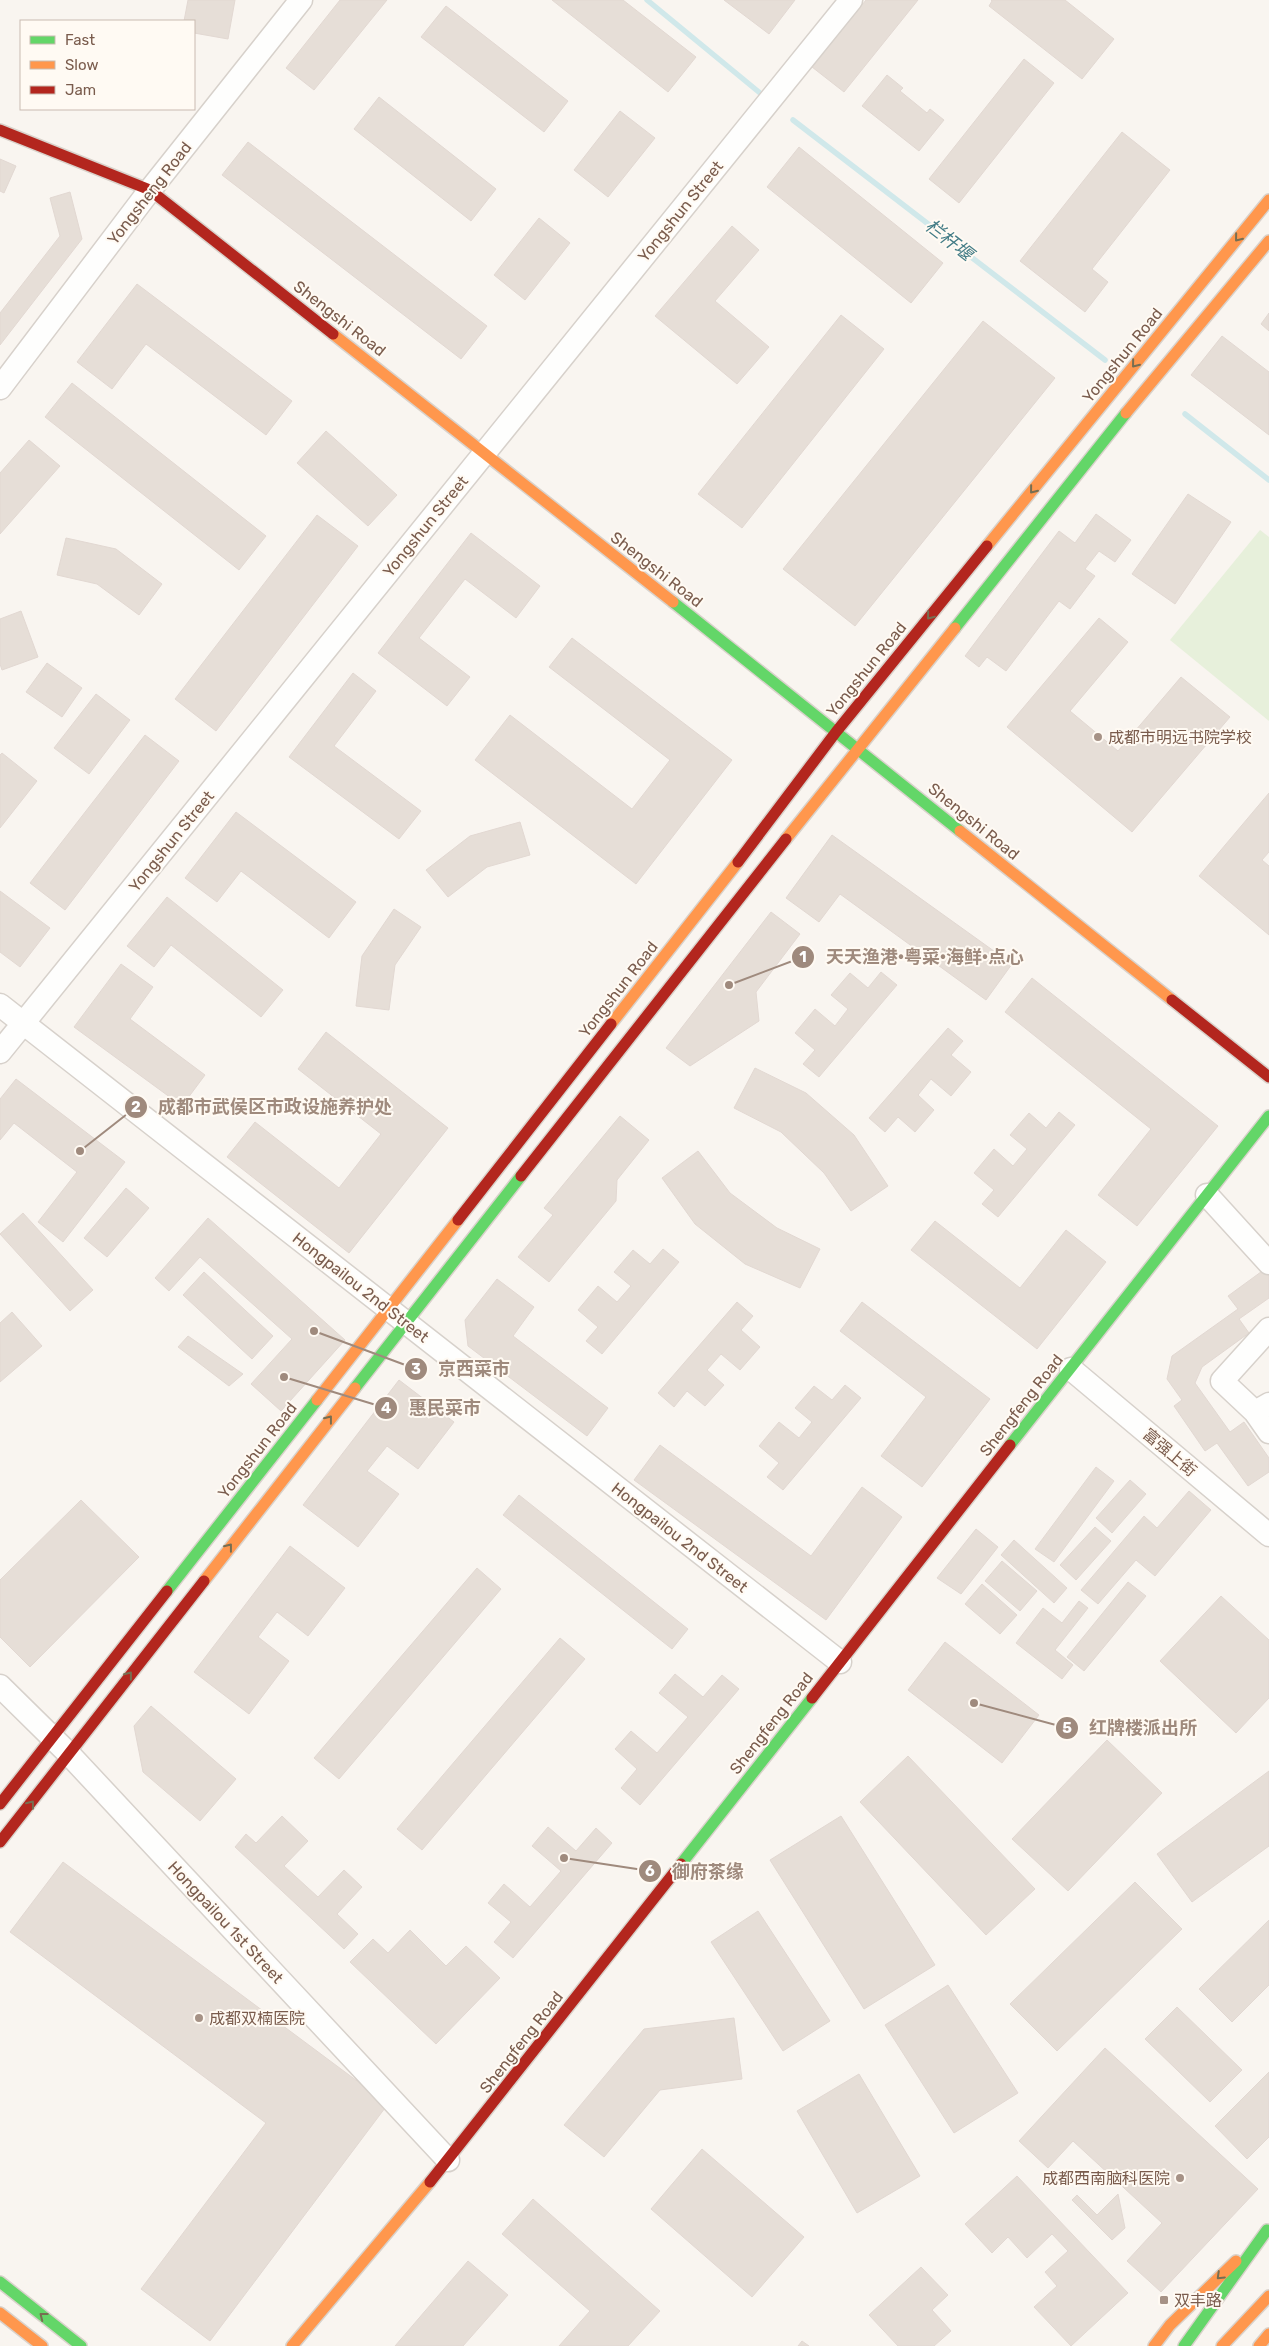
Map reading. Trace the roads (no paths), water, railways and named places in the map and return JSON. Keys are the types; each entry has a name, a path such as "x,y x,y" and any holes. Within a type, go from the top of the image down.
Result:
{"main road":[{"name":"Shengshi Road","path":"0,130 150,190 485,453 1269,1077"},
{"name":"Yongshun Road","path":"0,1804 60,1746 388,1308 781,808 836,732 1269,200"},
{"path":"0,1842 33,1802 60,1746 405,1322 1154,378 1269,241"},
{"name":"Shengfeng Road","path":"292,2346 448,2160 1269,1116"},
{"path":"1154,2346 1170,2325 1268,2229"},
{"path":"1184,2346 1268,2229"},
{"path":"0,2282 81,2346"},
{"path":"1222,2346 1269,2296"},
{"path":"0,2313 42,2346"},
{"path":"1259,2346 1269,2334"}],"street":[{"name":"Yongsheng Road","path":"0,388 150,190 301,0"},
{"name":"Yongshun Street","path":"0,1052 851,0"},
{"name":"Hongpailou 2nd Street","path":"0,1005 840,1662"},
{"path":"1206,1195 1269,1263"},
{"path":"1269,1329 1222,1381 1262,1408 1269,1432"},
{"name":"富强上街","path":"1071,1369 1268,1533"},
{"name":"Hongpailou 1st Street","path":"0,1686 60,1746 448,2160"}],"waterway":[{"name":"栏杆堰","path":"647,0 760,93"},
{"name":"栏杆堰","path":"793,120 1105,360"},
{"name":"栏杆堰","path":"1185,414 1269,480"}],"place":[{"name":"成都市明远书院学校","path":"1098,737"},
{"name":"天天渔港·粤菜·海鲜·点心","path":"729,985"},
{"name":"成都市武侯区市政设施养护处","path":"80,1151"},
{"name":"京西菜市","path":"314,1331"},
{"name":"惠民菜市","path":"284,1377"},
{"name":"红牌楼派出所","path":"974,1703"},
{"name":"御府茶缘","path":"564,1858"},
{"name":"成都双楠医院","path":"199,2018"},
{"name":"成都西南脑科医院","path":"1180,2178"},
{"name":"双丰路","path":"1164,2300"}]}
